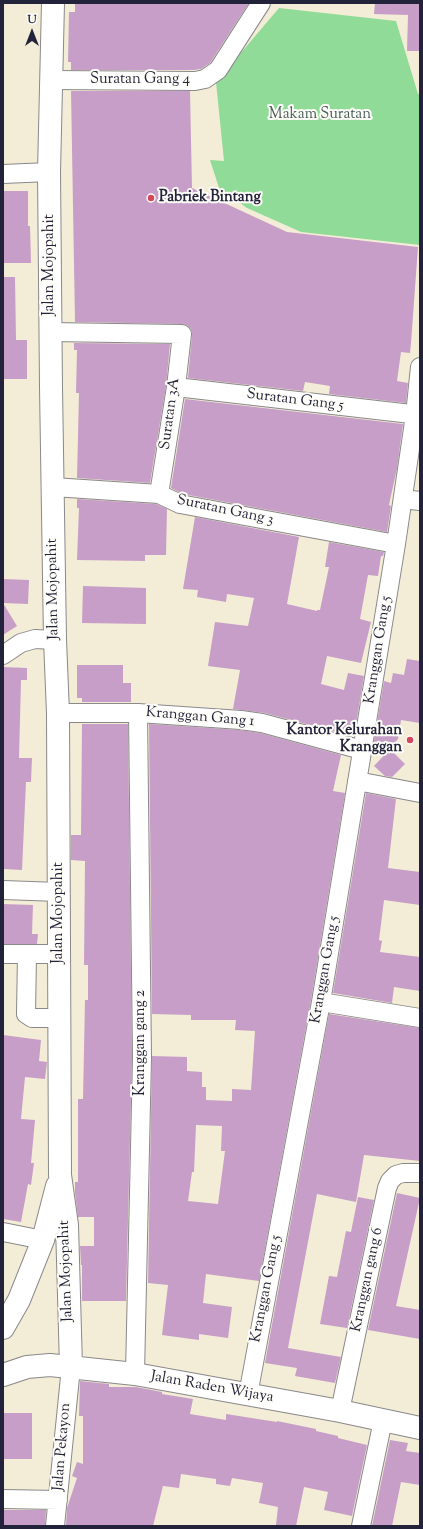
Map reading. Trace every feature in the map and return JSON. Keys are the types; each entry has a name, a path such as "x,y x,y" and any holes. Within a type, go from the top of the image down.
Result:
{"main road":[{"name":"Jalan Mojopahit","path":"53,3 49,172 55,640 58,713 60,1175 67,1224 70,1367"},
{"name":"Jalan Mojopahit","path":"3,1328 19,1300 43,1240 60,1175"},
{"name":"Jalan Raden Wijaya","path":"3,1375 26,1367 50,1365 135,1374 340,1411 420,1428"}],"street":[{"name":"Suratan Gang 4","path":"51,80 205,79 218,70 261,3"},
{"path":"3,174 49,172"},
{"name":"Suratan 3A","path":"50,332 182,334 176,387 159,494"},
{"name":"Kranggan Gang 5","path":"248,1394 321,1002 396,544 412,500 420,366"},
{"name":"Suratan Gang 5","path":"176,387 417,415"},
{"name":"Suratan Gang 3","path":"53,487 159,494 180,504 396,544"},
{"path":"3,655 21,644 35,639 55,640"},
{"name":"Kranggan Gang 1","path":"58,713 138,713 241,720 262,723 362,750"},
{"name":"Kranggan gang 2","path":"135,1374 142,1057 138,713"},
{"path":"357,781 420,793"},
{"path":"3,890 59,892"},
{"path":"3,954 59,954"},
{"path":"27,955 26,1014 32,1018 59,1018"},
{"path":"321,1002 420,1018"},
{"name":"Kranggan gang 6","path":"340,1411 387,1188 390,1181 396,1175 404,1173 420,1173"},
{"path":"3,1232 43,1240"},
{"name":"Jalan Pekayon","path":"55,1526 70,1367"},
{"path":"361,1526 383,1420"},
{"path":"3,1499 58,1500"}],"green space":[{"name":"Makam Suratan","path":"279,8 396,21 418,94 420,94 420,245 301,232 247,208 219,188 210,160 224,161 216,82"}],"building":[{"path":"75,3 249,3 210,63 201,69 71,70 71,62 68,62 69,12 75,12"},
{"path":"375,3 420,3 420,51 407,51 408,15 374,14"},
{"path":"71,91 190,91 192,188 287,232 418,247 410,353 401,352 397,381 408,383 406,403 329,394 330,386 305,382 303,391 188,378 192,335 191,329 187,325 75,322"},
{"path":"3,191 28,191 28,226 30,226 31,263 3,263"},
{"path":"3,277 15,277 16,340 27,340 27,379 3,379"},
{"path":"74,343 170,344 166,386 150,483 77,478 79,393 76,393 77,350 74,350"},
{"path":"185,399 403,424 397,468 389,505 391,506 387,532 183,494 171,488"},
{"path":"77,499 156,504 167,509 166,555 145,555 145,561 77,560 79,508 77,508"},
{"path":"195,517 299,537 287,604 317,611 320,610 329,567 325,567 329,542 384,552 383,556 381,556 378,576 368,575 360,619 371,622 361,663 327,656 321,684 344,690 348,673 364,676 355,730 353,728 351,736 265,713 233,709 240,670 208,666 215,622 248,626 254,598 227,594 226,602 197,597 198,590 183,589"},
{"path":"3,579 29,580 28,604 3,603"},
{"path":"83,586 146,588 146,624 82,623"},
{"path":"3,603 17,626 3,635"},
{"path":"407,659 420,661 420,723 401,720 398,739 382,755 373,747 384,681 391,683 393,673 404,675"},
{"path":"77,665 123,665 123,683 131,683 131,702 82,702 82,698 77,698"},
{"path":"3,667 27,668 27,680 21,680 19,758 32,758 31,782 26,782 22,870 3,869"},
{"path":"82,724 128,724 132,1057 126,1301 82,1301 82,1265 80,1246 94,1246 94,1217 78,1217 75,1193 75,1182 78,1182 78,1099 83,1099 85,1000 88,1000 88,965 84,965 85,861 71,860 71,835 81,835"},
{"path":"149,724 240,730 260,733 341,755 333,791 345,793 311,1000 259,1281 206,1274 203,1303 232,1307 228,1338 199,1334 199,1340 162,1335 168,1285 148,1283 152,1056 187,1057 187,1071 202,1072 202,1087 206,1087 206,1100 232,1101 232,1089 251,1090 255,1031 235,1030 236,1020 191,1020 191,1015 152,1014","holes":["196,1125 222,1126 221,1151 225,1151 218,1204 188,1201 192,1172 194,1172"]},
{"path":"390,749 405,764 392,777 385,776 374,766"},
{"path":"366,793 396,799 388,868 420,872 420,905 384,900 379,940 382,941 380,952 420,957 420,991 394,987 392,1003 333,993"},
{"path":"3,904 33,905 32,934 38,934 37,944 3,944"},
{"path":"329,1014 420,1028 420,1161 364,1155 356,1202 317,1194 288,1348 341,1357 335,1383 295,1376 297,1368 265,1363"},
{"path":"3,1035 41,1040 39,1061 47,1062 45,1079 25,1077 21,1119 35,1120 31,1163 34,1163 31,1185 28,1184 21,1222 3,1219"},
{"path":"397,1193 420,1198 396,1306 420,1310 420,1339 368,1330"},
{"path":"358,1197 374,1200 347,1328 320,1324 329,1276 337,1277 346,1231 351,1232"},
{"path":"80,1381 109,1384 109,1387 136,1387 162,1392 162,1394 193,1399 190,1414 226,1420 226,1414 277,1421 316,1429 316,1431 338,1436 338,1438 367,1445 352,1516 324,1510 328,1492 304,1487 296,1526 276,1525 278,1507 259,1503 263,1483 232,1478 230,1486 216,1484 216,1479 181,1474 179,1488 163,1486 153,1526 66,1526 67,1508 77,1478 72,1476 77,1462 83,1464 83,1416 79,1416"},
{"path":"3,1413 32,1413 32,1459 3,1459"},
{"path":"390,1440 408,1443 406,1451 420,1453 420,1485 401,1482 392,1526 372,1526"},
{"path":"3,1510 46,1510 45,1526 3,1526"}],"place":[{"name":"Pabriek Bintang","path":"151,198"},
{"name":"Kantor Kelurahan Kranggan","path":"410,740"}]}
